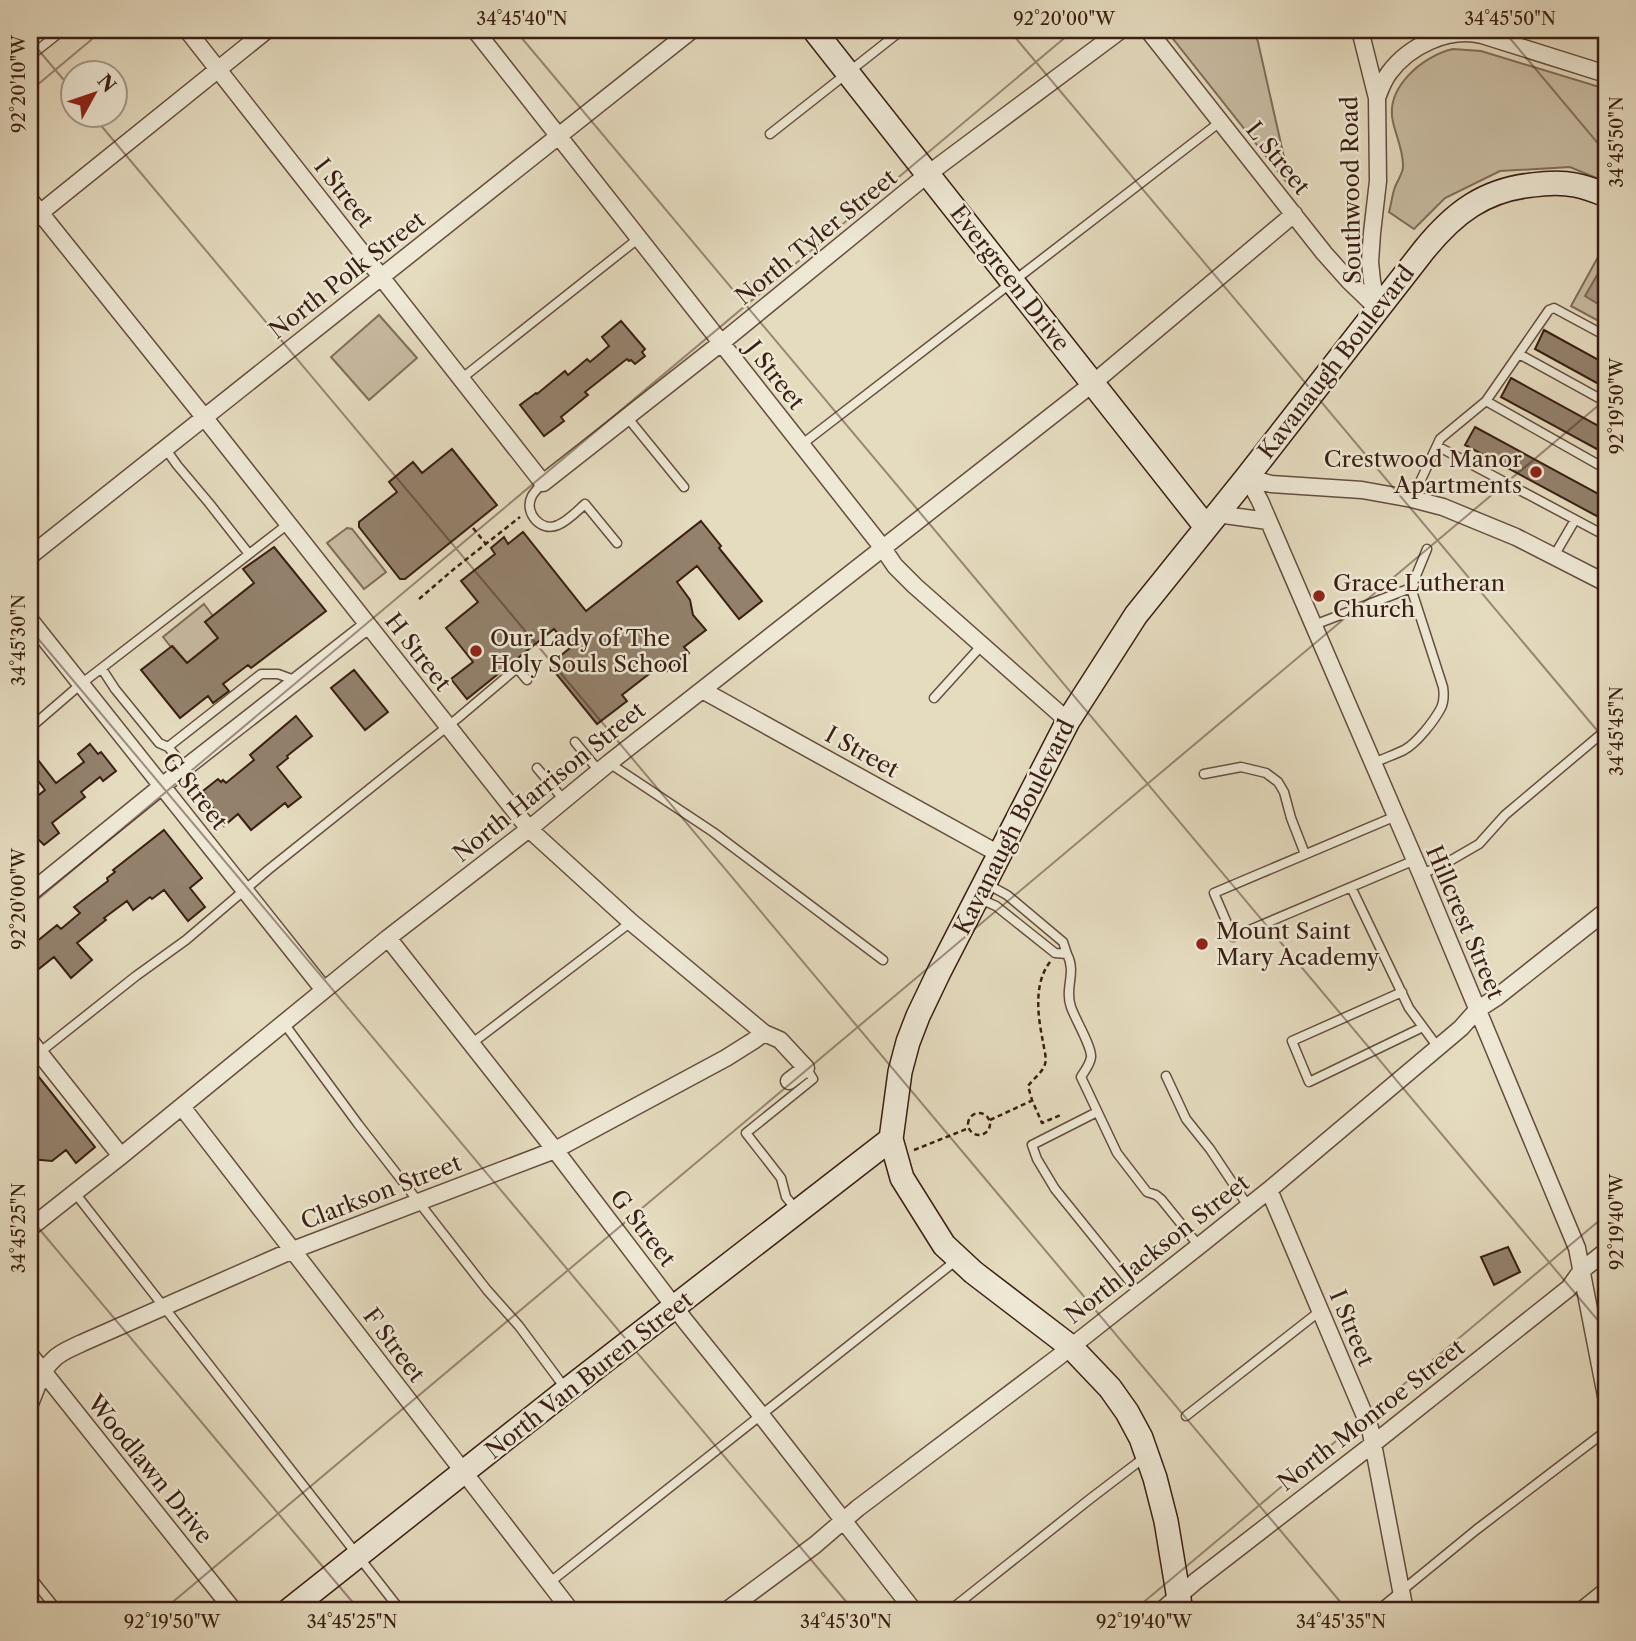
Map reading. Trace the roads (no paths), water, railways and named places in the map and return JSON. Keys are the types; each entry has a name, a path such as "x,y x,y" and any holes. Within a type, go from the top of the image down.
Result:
{"street":[{"name":"I Street","path":"187,30 542,483"},
{"path":"33,211 267,30"},
{"name":"J Street","path":"476,30 895,566 1068,721"},
{"name":"North Polk Street","path":"30,556 692,30"},
{"name":"Evergreen Drive","path":"814,30 1092,384 1211,521"},
{"name":"North Tyler Street","path":"542,483 721,343 928,174 1121,30"},
{"name":"L Street","path":"1148,30 1324,253 1378,309"},
{"name":"Southwood Road","path":"1360,30 1377,99 1378,181 1370,262 1378,309"},
{"path":"1377,99 1390,72 1403,58 1437,38 1455,33 1479,33 1606,74"},
{"name":"Kavanaugh Boulevard","path":"1173,1606 1166,1521 1141,1438 1127,1412 1110,1388 1071,1347 958,1259 944,1245 902,1178 891,1139 900,1072 908,1042 939,972 1068,721 1136,615 1439,232 1464,210 1489,195 1519,186 1561,183 1577,185 1606,195"},
{"name":"H Street","path":"33,211 204,417 529,829 631,922 764,1033 780,1040 806,1068"},
{"name":"North Harrison Street","path":"30,1228 388,938 1092,384 1294,215"},
{"path":"1247,477 1271,484 1363,489 1443,507 1481,521 1606,583"},
{"name":"Hillcrest Street","path":"1247,477 1374,763 1577,1248 1606,1396"},
{"path":"1211,521 1268,521"},
{"name":"G Street","path":"30,620 324,990"},
{"path":"30,893 368,625"},
{"name":"I Street","path":"702,690 999,854"},
{"name":"North Jackson Street","path":"726,1611 1199,1246 1461,1028 1477,1010 1606,911"},
{"name":"G Street","path":"388,938 914,1611"},
{"name":"Clarkson Street","path":"30,1404 44,1373 59,1354 293,1250 555,1150 726,1058 764,1033"},
{"path":"34,1047 121,1156"},
{"path":"789,1081 806,1068"},
{"name":"F Street","path":"182,1107 570,1611"},
{"name":"North Van Buren Street","path":"288,1611 891,1139"},
{"name":"I Street","path":"1269,1190 1370,1428 1405,1611"},
{"name":"North Monroe Street","path":"1173,1606 1569,1288 1581,1271 1606,1251"},
{"name":"Woodlawn Drive","path":"30,1355 234,1611"},
{"path":"1581,1611 1606,1591"}],"lane":[{"path":"30,57 63,30"},
{"path":"769,134 902,30"},
{"path":"801,445 1220,122"},
{"path":"461,379 639,238"},
{"path":"1412,499 1440,439 1486,401 1545,315 1553,308 1606,336"},
{"path":"1519,354 1606,401"},
{"path":"1486,401 1606,469"},
{"path":"627,417 684,487"},
{"path":"1437,446 1606,536"},
{"path":"165,448 249,555"},
{"path":"542,483 531,496 529,505 538,523 557,526 585,504 617,543"},
{"path":"1553,556 1575,520"},
{"path":"30,728 81,684 288,524"},
{"path":"1374,763 1413,743 1441,708 1444,698 1443,687 1411,588 1427,549"},
{"path":"1314,625 1411,588"},
{"path":"934,698 982,645"},
{"path":"34,1047 186,940 517,668 527,680"},
{"path":"102,669 159,743 168,747 186,768"},
{"path":"168,747 261,674 278,674 297,681"},
{"path":"1396,816 1214,892 1233,937 1351,887 1418,867 1441,866 1479,844 1505,814 1606,730"},
{"path":"575,742 604,767 713,832 883,960"},
{"path":"1204,774 1241,766 1266,773 1278,782 1284,792 1305,854"},
{"path":"537,768 564,800"},
{"path":"1351,887 1409,1008 1437,1046"},
{"path":"982,890 996,906 1055,953 1067,954"},
{"path":"982,890 1007,895 1063,943 1072,970 1069,985 1070,1006 1092,1055 1081,1077 1111,1144 1147,1192 1161,1199 1199,1246"},
{"path":"471,1044 631,922"},
{"path":"1402,992 1292,1041 1309,1082 1423,1027"},
{"path":"283,1022 358,1124 567,1390"},
{"path":"797,1211 786,1197 781,1178 746,1133 813,1079 806,1068"},
{"path":"1166,1076 1186,1119 1210,1149 1248,1206"},
{"path":"1097,1112 1032,1145 1055,1189 1139,1293"},
{"path":"75,1193 401,1611"},
{"path":"549,1583 958,1259"},
{"path":"1186,1416 1320,1311"},
{"path":"1377,1611 1476,1530 1606,1431"},
{"path":"949,1611 1147,1456"},
{"path":"30,1576 58,1611"}],"place":[{"name":"Crestwood Manor Apartments","path":"1536,472"},
{"name":"Grace Lutheran Church","path":"1319,596"},
{"name":"Our Lady of The Holy Souls School","path":"476,651"},
{"name":"Mount Saint Mary Academy","path":"1202,944"}]}
